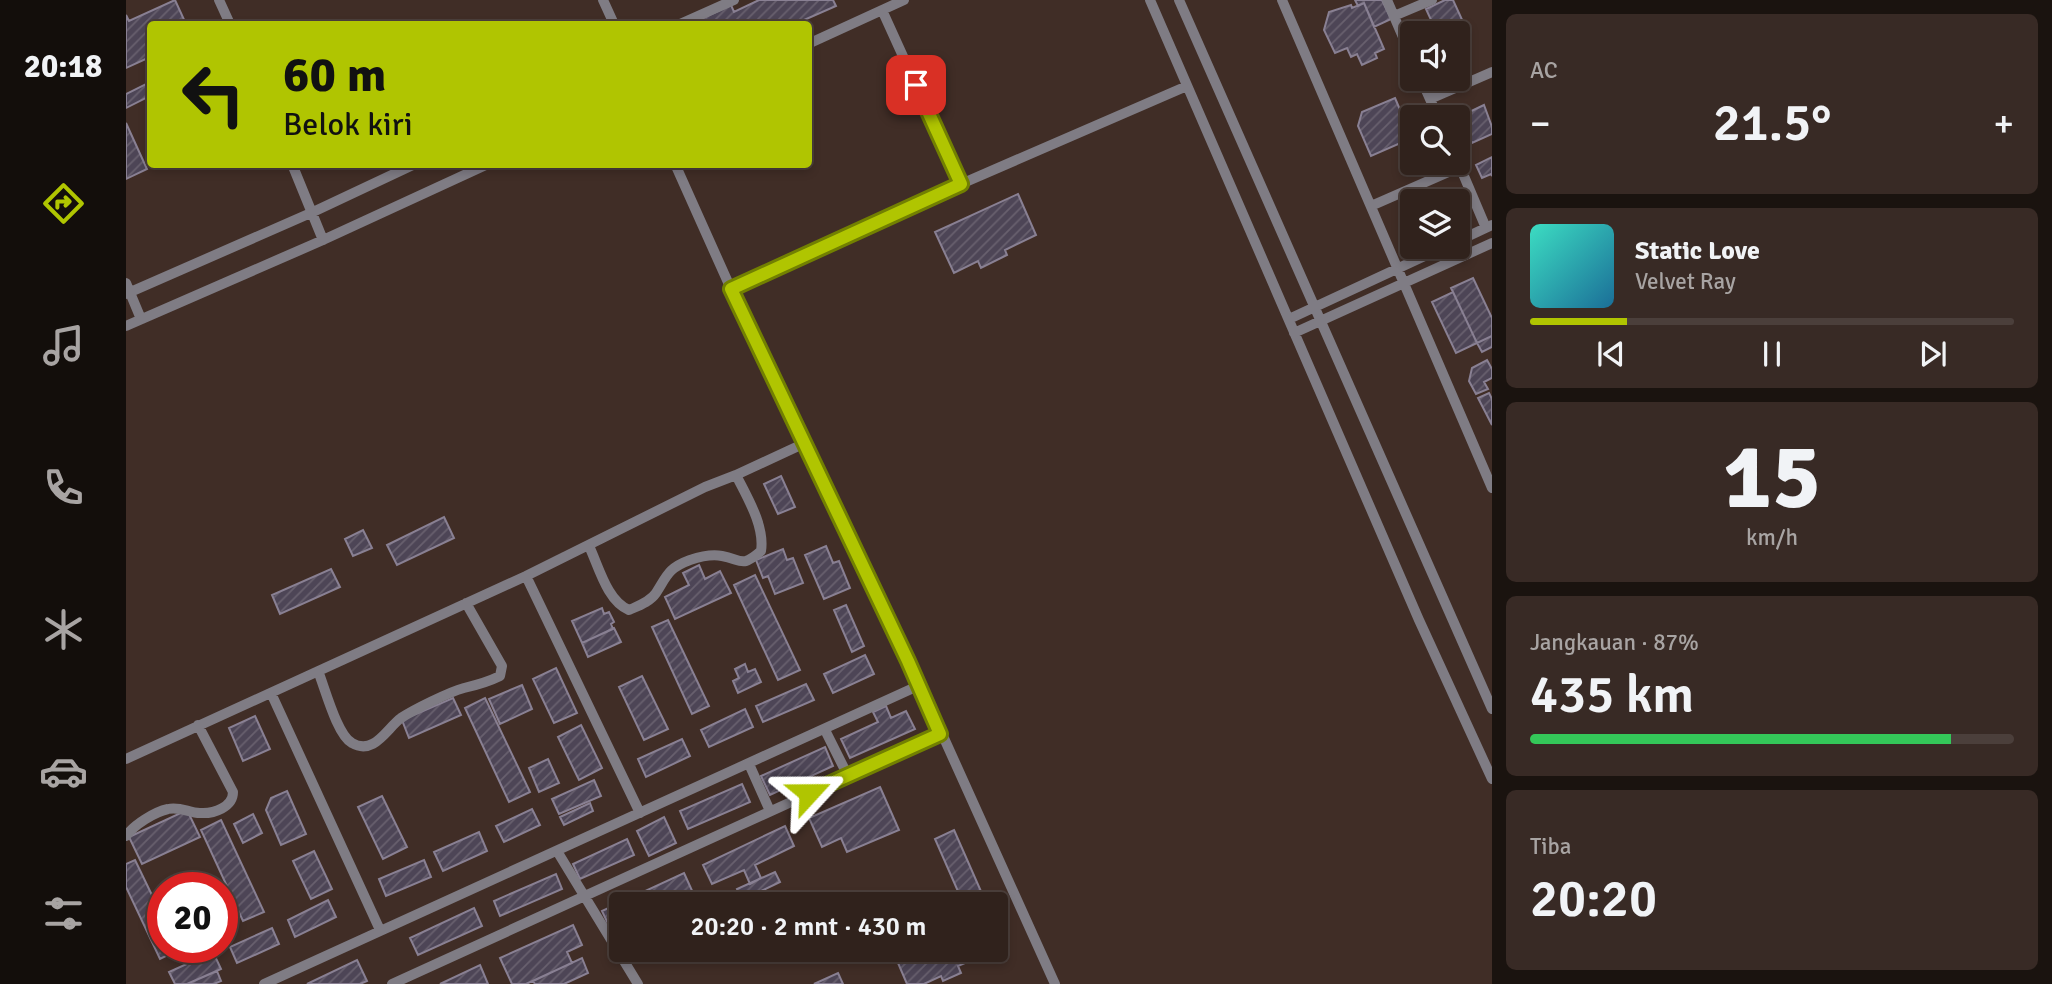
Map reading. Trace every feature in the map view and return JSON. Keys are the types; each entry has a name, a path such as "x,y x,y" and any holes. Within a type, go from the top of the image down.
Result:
{"lane":[{"path":"219,0 229,21"},
{"path":"603,0 613,21"},
{"path":"687,21 734,0"},
{"path":"812,42 904,0"},
{"path":"1150,0 1419,620 1492,779"},
{"path":"1180,0 1492,709"},
{"path":"1282,0 1492,488"},
{"path":"1387,0 1400,30"},
{"path":"1394,16 1432,0"},
{"path":"882,10 961,184"},
{"path":"1430,99 1492,72"},
{"path":"731,289 961,184 1187,86"},
{"path":"1426,91 1433,105"},
{"path":"294,168 323,240"},
{"path":"141,319 127,289 313,212 406,168"},
{"path":"126,326 479,168"},
{"path":"677,168 731,289 920,685 1055,984"},
{"path":"1371,206 1436,175"},
{"path":"1464,175 1489,226 1470,235"},
{"path":"1294,333 1492,243"},
{"path":"1289,319 1418,259"},
{"path":"126,759 526,576 705,487 805,443"},
{"path":"589,546 609,591 620,607 629,610 643,604 655,594 660,582 671,569 690,560 710,555 723,556 739,563 751,559 761,551 763,541 751,504 736,475"},
{"path":"526,576 640,813"},
{"path":"318,671 344,737 354,745 363,747 373,744 384,737 400,719 459,690 487,683 500,676 502,666 466,603"},
{"path":"264,984 920,685"},
{"path":"271,693 380,930"},
{"path":"126,836 132,827 167,809 185,808 197,813 207,813 233,801 233,792 198,725"},
{"path":"825,730 848,776"},
{"path":"392,984 940,734"},
{"path":"749,764 770,811"},
{"path":"557,851 638,984"}],"building":[{"path":"175,0 185,21 147,21 147,58 126,68 126,15 129,21"},
{"path":"759,0 833,0 836,6 802,21 696,21 731,5 734,12"},
{"path":"1355,0 1382,0 1391,19 1374,27 1364,3 1358,6"},
{"path":"1445,0 1453,0 1463,21 1432,21 1426,9"},
{"path":"1364,3 1384,49 1375,53 1377,58 1362,65 1357,54 1351,57 1347,48 1335,53 1324,30 1329,12"},
{"path":"147,84 147,98 126,108 126,94"},
{"path":"1395,98 1400,110 1400,143 1371,156 1358,126 1362,112"},
{"path":"1484,105 1492,127 1492,134 1472,143 1470,139 1470,112"},
{"path":"126,123 147,169 126,179"},
{"path":"1492,157 1492,176 1491,174 1482,178 1476,165"},
{"path":"1018,194 1036,235 1005,250 1007,255 981,268 978,261 954,273 935,232"},
{"path":"1473,278 1492,318 1492,336 1477,343 1451,288"},
{"path":"1453,292 1477,343 1456,353 1432,302"},
{"path":"1492,336 1492,347 1482,352 1477,343"},
{"path":"1487,360 1492,369 1492,378 1484,382 1488,389 1476,394 1469,381 1472,368"},
{"path":"1489,393 1492,399 1492,425 1478,398"},
{"path":"781,476 795,507 778,514 764,484"},
{"path":"444,517 454,538 397,565 387,545"},
{"path":"363,530 372,548 353,556 345,539"},
{"path":"826,546 833,563 839,561 850,588 824,599 805,555"},
{"path":"783,549 787,560 793,558 803,583 775,594 768,576 763,578 756,560"},
{"path":"699,565 705,579 720,571 731,593 675,619 665,597 689,585 683,573"},
{"path":"331,569 340,587 280,614 272,595"},
{"path":"755,575 800,670 778,680 734,585"},
{"path":"846,605 864,646 852,652 834,610"},
{"path":"602,608 604,614 609,612 614,622 611,624 613,629 582,643 572,621"},
{"path":"668,620 709,706 692,714 652,627"},
{"path":"614,628 621,642 588,657 582,643"},
{"path":"865,655 874,674 833,693 824,674"},
{"path":"745,664 748,672 755,669 761,682 738,693 733,681 739,678 735,669"},
{"path":"556,668 577,713 554,723 533,679"},
{"path":"642,676 668,729 644,740 619,687"},
{"path":"806,684 814,700 763,722 756,706"},
{"path":"522,685 532,709 500,724 489,699"},
{"path":"453,698 461,715 409,738 402,720"},
{"path":"485,698 530,792 509,802 465,708"},
{"path":"886,706 891,718 906,711 915,729 850,758 841,739 878,722 873,712"},
{"path":"745,709 753,727 709,747 701,730"},
{"path":"255,716 270,749 243,761 229,728"},
{"path":"581,725 602,768 579,780 558,737"},
{"path":"682,739 690,756 646,777 638,759"},
{"path":"825,747 833,766 770,795 761,776"},
{"path":"548,759 559,783 539,792 529,768"},
{"path":"594,780 601,796 559,814 552,799"},
{"path":"742,784 750,802 688,829 680,811"},
{"path":"880,787 899,830 847,852 841,838 822,847 809,818"},
{"path":"287,791 306,834 281,845 266,810 271,798"},
{"path":"382,796 407,847 383,859 358,807"},
{"path":"590,803 593,811 564,825 560,817"},
{"path":"532,809 540,825 504,842 496,826"},
{"path":"187,810 200,837 142,864 129,837"},
{"path":"253,814 262,833 243,843 234,824"},
{"path":"664,817 676,843 649,856 637,831"},
{"path":"221,820 264,912 243,921 238,910 238,872 220,872 201,830"},
{"path":"785,826 794,846 755,865 761,878 750,884 744,870 712,884 703,865"},
{"path":"954,830 981,892 958,892 935,839"},
{"path":"479,832 487,851 443,871 434,852"},
{"path":"627,839 634,855 580,879 573,864"},
{"path":"314,851 332,889 311,899 293,861"},
{"path":"135,860 147,885 147,931 126,887 126,864"},
{"path":"424,860 431,877 386,896 379,879"},
{"path":"775,872 780,882 759,892 738,892 737,889"},
{"path":"684,873 693,892 643,892"},
{"path":"556,874 562,889 500,916 494,901"},
{"path":"328,900 336,917 295,937 288,920"},
{"path":"474,908 482,926 418,955 410,938"},
{"path":"609,908 609,926 602,911"},
{"path":"573,925 582,945 567,952 572,963 526,984 512,984 500,958"},
{"path":"272,928 279,944 238,963 238,943"},
{"path":"582,958 588,973 564,984 535,984 533,981"},
{"path":"357,960 367,981 360,984 307,984"},
{"path":"967,962 958,966 961,973 943,981 941,976 924,984 907,984 898,963"},
{"path":"189,963 218,963 221,969 187,984 175,984 169,972"},
{"path":"480,965 488,984 440,984"},
{"path":"217,971 221,981 214,984 187,984"},
{"path":"838,973 843,984 814,984"}],"route":[{"path":"809,793 940,734 920,685 731,289 961,184 916,85"}]}
